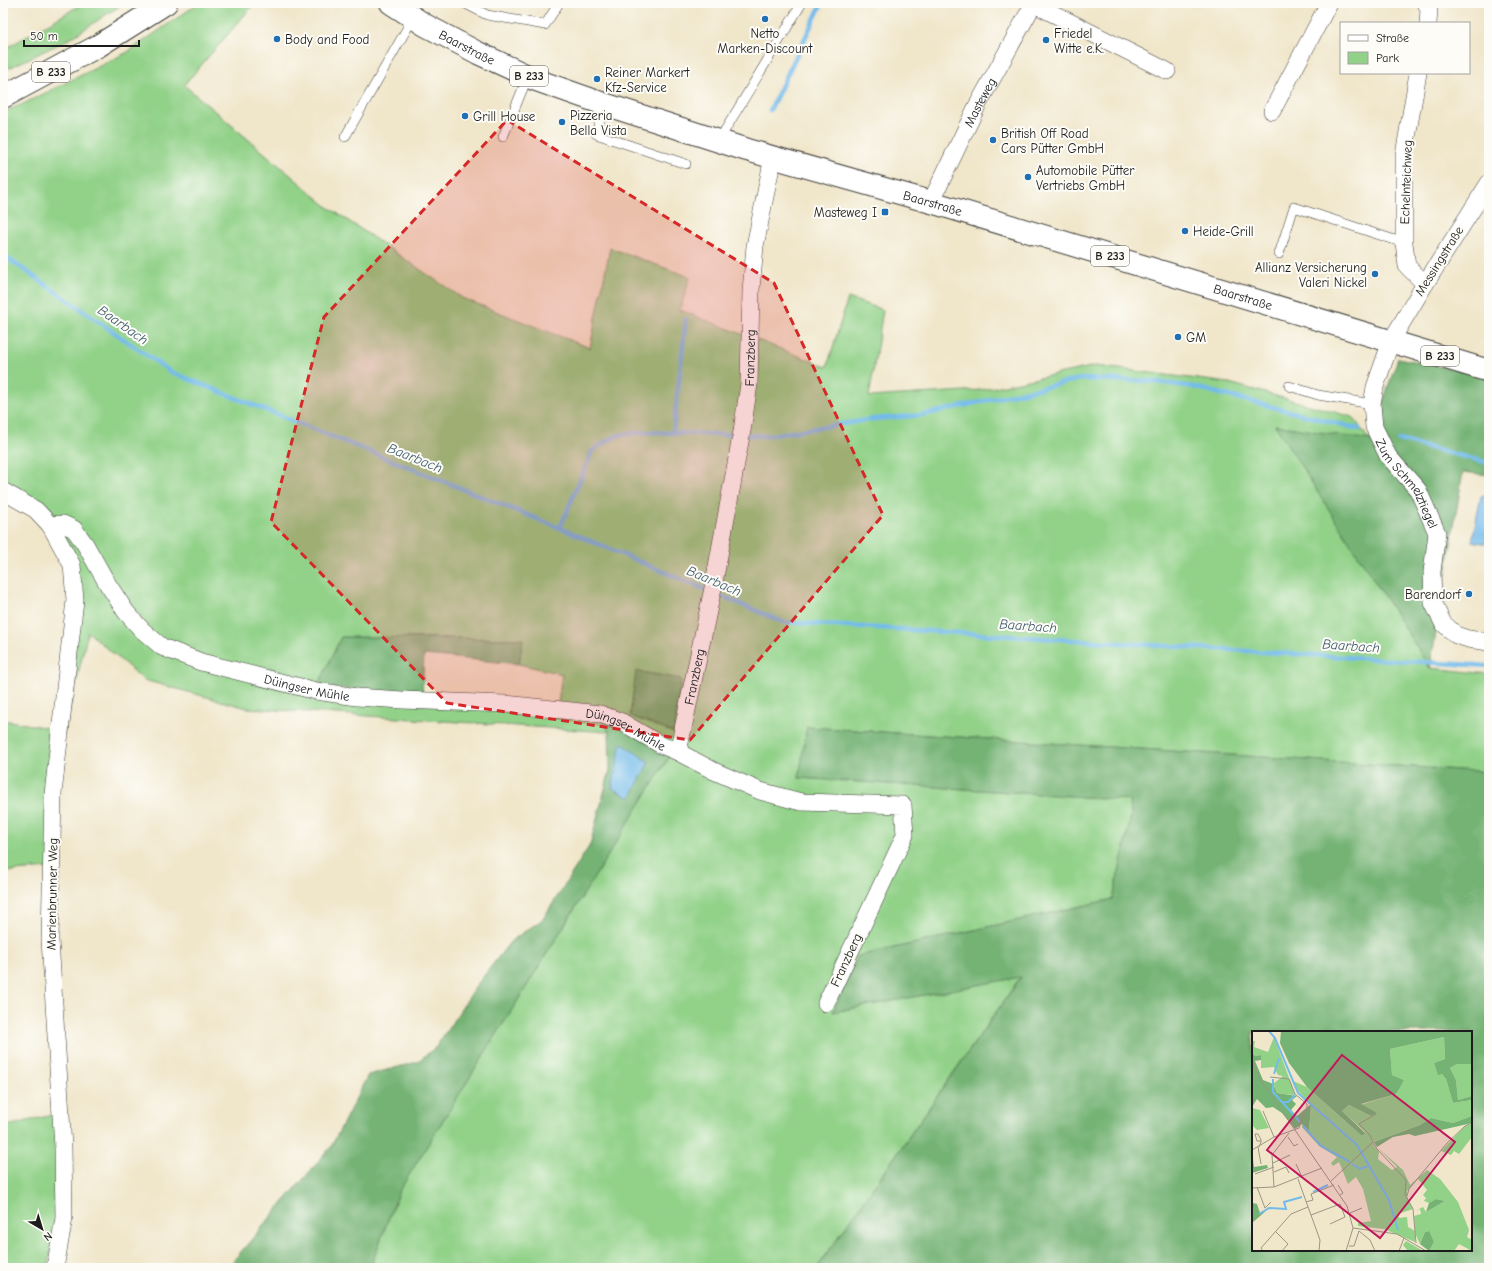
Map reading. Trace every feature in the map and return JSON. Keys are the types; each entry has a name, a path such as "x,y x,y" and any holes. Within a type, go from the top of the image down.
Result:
{"main road":[{"name":"B 233","path":"3,97 98,46 166,3"},
{"name":"Baarstraße","path":"391,3 425,25 478,53 528,76 604,104 718,141 931,202 1489,371"}],"street":[{"path":"1272,111 1329,3"},
{"path":"1426,3 1429,10 1428,22"},
{"name":"Masteweg","path":"931,202 977,106 1034,4 1167,71"},
{"name":"Echelnteichweg","path":"1418,74 1404,155 1404,243 1407,266 1425,284"},
{"name":"Franzberg","path":"773,157 755,246 751,291 749,384 741,438 712,593 678,752 714,771 760,791 801,802 903,805 905,835 826,1003"},
{"name":"Messingstraße","path":"1391,341 1489,183"},
{"name":"Zum Schmelztiegel","path":"1391,341 1375,387 1372,404 1374,426 1388,456 1418,490 1437,533 1432,572 1433,603 1443,623 1456,635 1468,639 1489,642"},
{"path":"3,491 36,510 50,525"},
{"name":"Düingser Mühle","path":"50,525 63,524 74,529 85,544 107,583 126,612 142,630 162,647 201,662 316,690 357,697 505,704 600,714 622,722 661,745 678,752"},
{"name":"Marienbrunner Weg","path":"50,525 72,565 75,600 53,794 50,940 63,1147 64,1210 64,1218 55,1268"}],"lane":[{"path":"464,3 487,15 545,25 559,3"},
{"path":"718,141 802,3"},
{"path":"345,137 413,18"},
{"path":"503,137 528,76"},
{"path":"604,104 596,134 686,164"},
{"path":"1279,254 1294,207 1404,243"},
{"path":"1289,386 1318,395 1372,404"}],"highlighted area":[{"path":"507,120 774,283 883,515 690,740 447,703 271,522 324,317"}],"green space":[{"path":"84,3 124,3 71,38 3,71 3,50"},
{"path":"199,3 255,3 184,85 328,207 462,298 590,348 610,248 690,277 680,310 827,367 848,298 883,310 869,397 981,390 1096,366 1229,383 1353,417 1370,441 1276,425 1430,668 1489,674 1489,772 807,727 799,778 1131,800 1131,816 1113,899 858,956 833,1012 1021,976 817,1268 370,1268 399,1191 671,754 558,703 562,674 519,664 522,639 341,637 316,691 162,647 85,544 3,491 3,320 5,317 3,315 3,112 23,104 126,53"},
{"path":"1398,358 1489,376 1489,475 1463,472 1430,668 1275,425 1370,440"},
{"path":"56,528 73,533 143,635 314,696 602,718 609,732 247,708 144,680 88,632 64,734 80,602"},
{"path":"341,637 523,639 519,664 424,655 422,697 318,686"},
{"path":"636,671 681,679 674,733 630,716"},
{"path":"602,718 671,754 399,1191 370,1268 227,1268 331,1147 368,1075 417,1062 436,1047 479,982 511,941 543,919 590,845 610,770 609,732"},
{"path":"3,720 60,730 49,868 3,872"},
{"path":"807,727 1489,772 1489,1268 817,1268 1021,977 833,1012 858,956 1113,899 1131,816 1130,800 799,778"},
{"path":"56,1114 57,1206 48,1268 3,1268 3,1127"}],"water":[{"path":"1481,496 1489,497 1488,544 1472,541"},
{"path":"621,743 649,762 630,798 612,788"}],"waterway":[{"path":"770,110 822,3"},
{"name":"Baarbach","path":"3,255 171,372 560,528 709,591"},
{"path":"673,433 686,319"},
{"path":"745,435 765,436 874,419 923,415 1080,379 1149,381 1194,387 1359,429"},
{"path":"560,528 592,451 605,442 619,435 645,432 737,435"},
{"path":"1399,440 1489,463"},
{"name":"Baarbach","path":"716,594 783,622 1489,666"}],"place":[{"name":"Netto Marken-Discount","path":"765,19"},
{"name":"Body and Food","path":"277,39"},
{"name":"Friedel Witte e.K.","path":"1046,40"},
{"name":"Reiner Markert Kfz-Service","path":"597,79"},
{"name":"Grill House","path":"465,116"},
{"name":"Pizzeria Bella Vista","path":"562,122"},
{"name":"British Off Road Cars Pütter GmbH","path":"993,140"},
{"name":"Automobile Pütter Vertriebs GmbH","path":"1028,177"},
{"name":"Masteweg I","path":"885,212"},
{"name":"Heide-Grill","path":"1185,231"},
{"name":"Allianz Versicherung Valeri Nickel","path":"1375,274"},
{"name":"GM","path":"1178,337"},
{"name":"Barendorf","path":"1469,594"}]}
